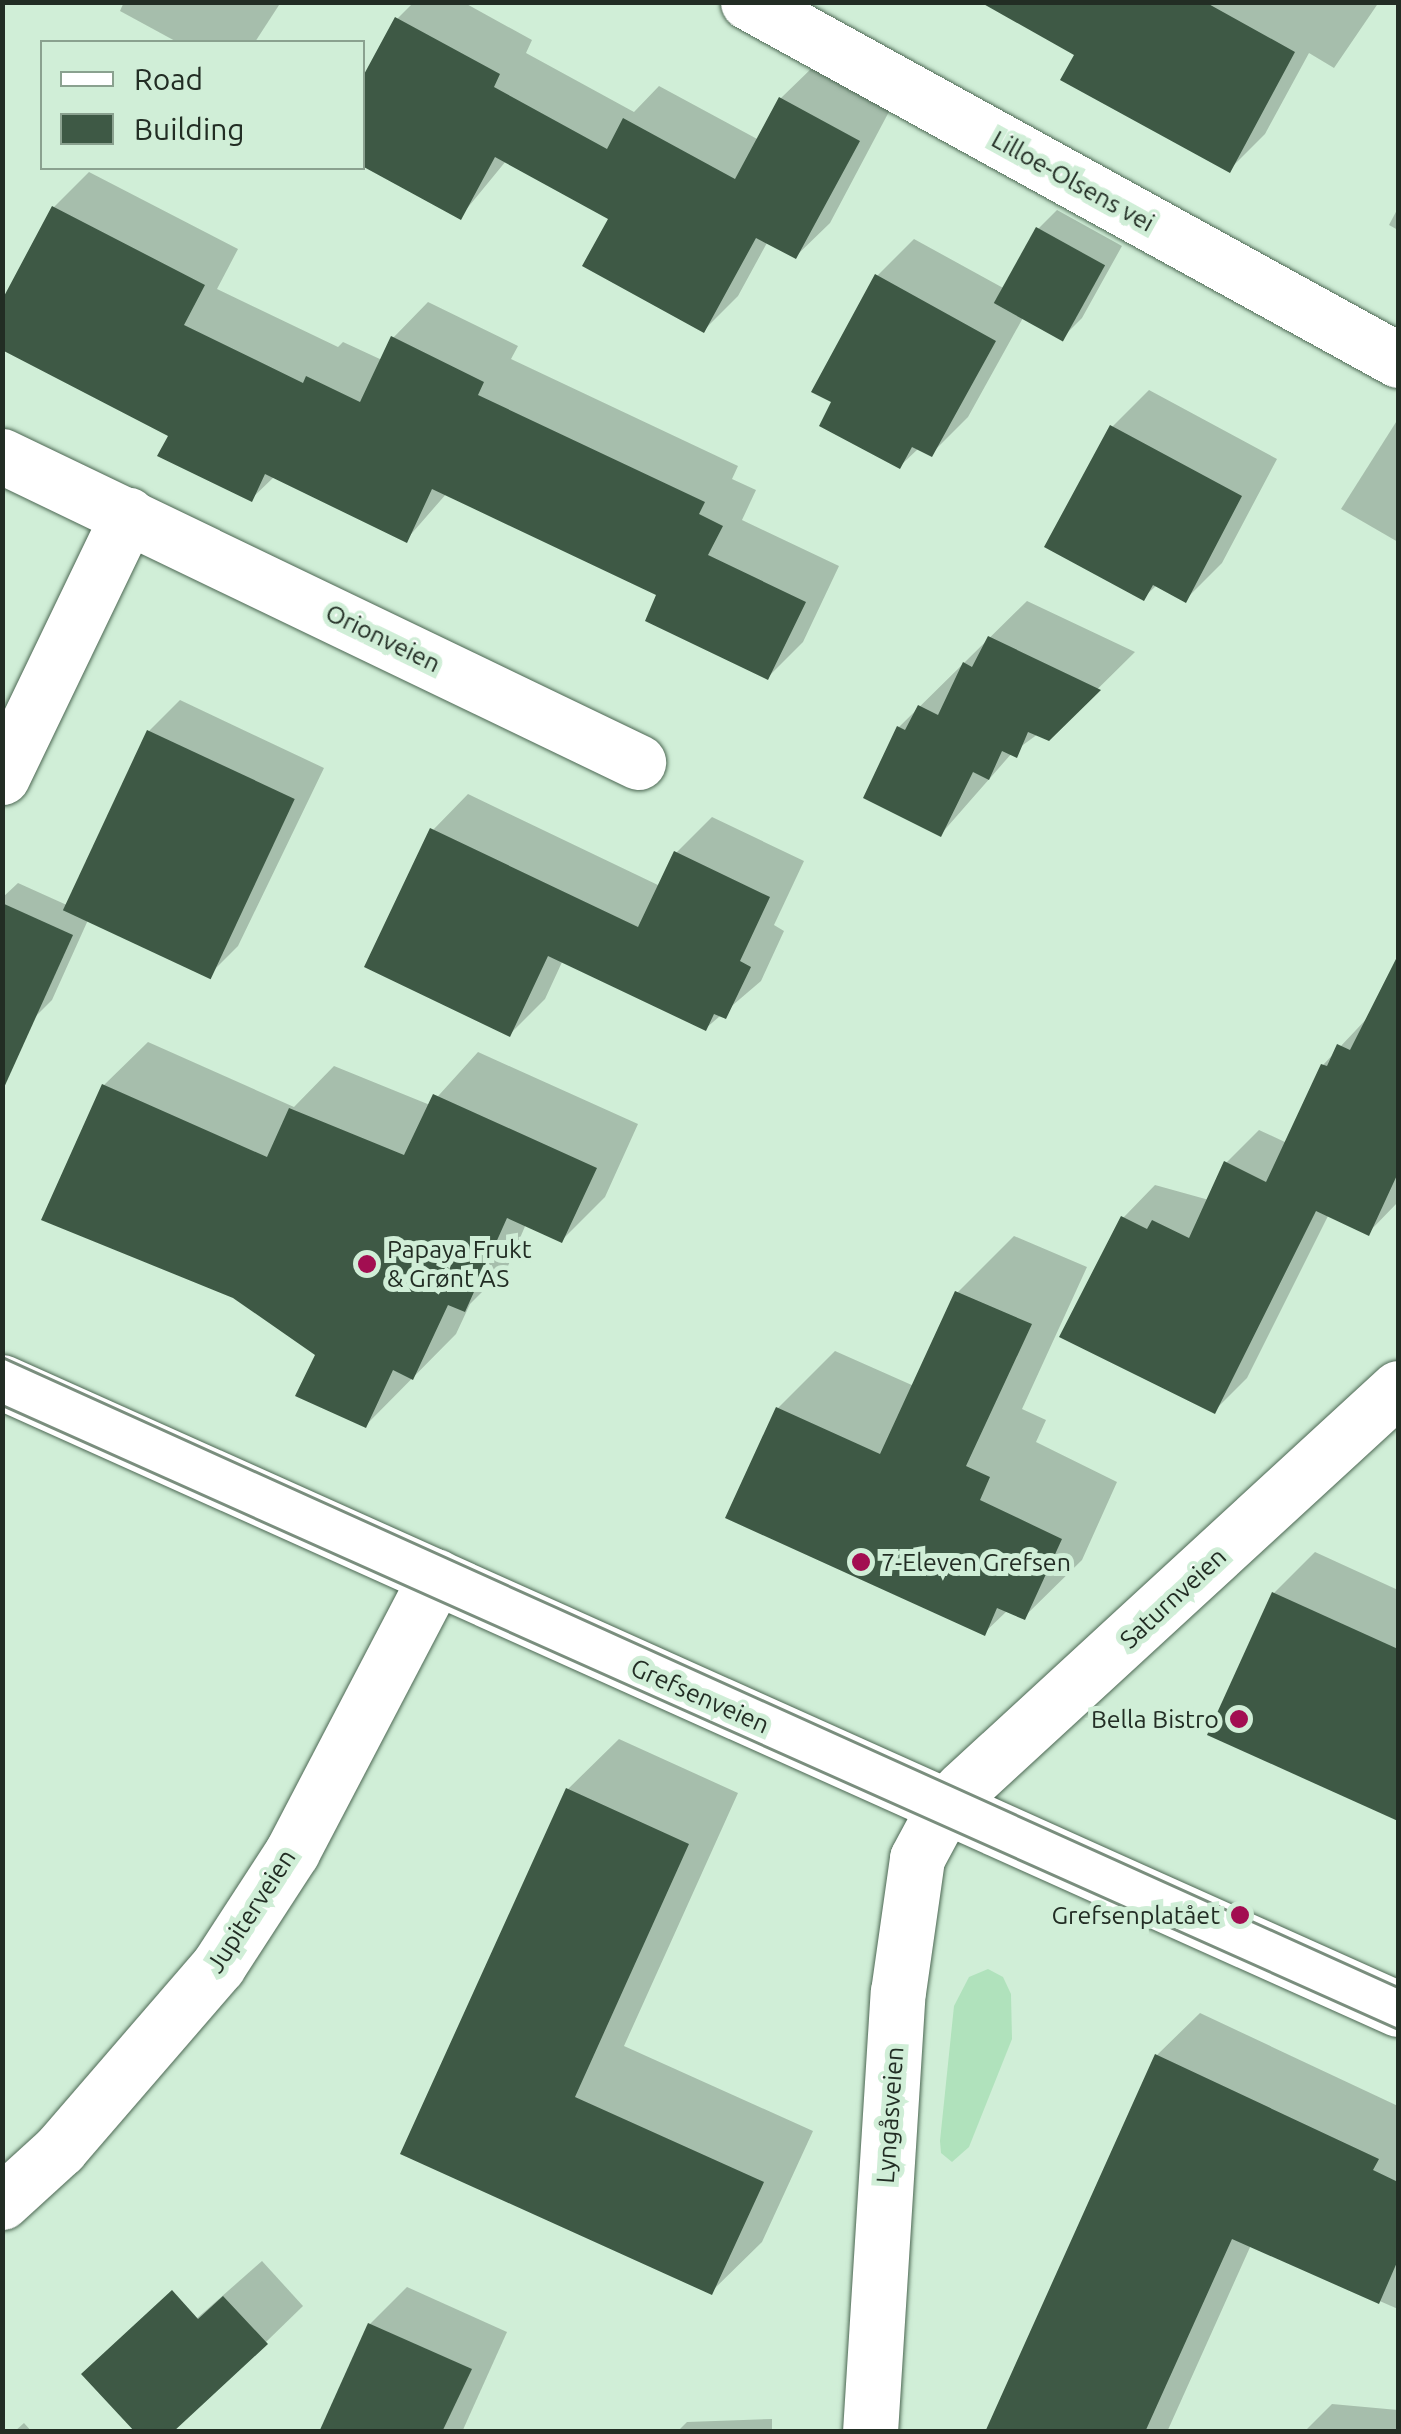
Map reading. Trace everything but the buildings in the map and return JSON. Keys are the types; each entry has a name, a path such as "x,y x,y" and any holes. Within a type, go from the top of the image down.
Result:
{"street":[{"name":"Lilloe-Olsens vei","path":"748,2 1398,360"},
{"name":"Orionveien","path":"2,456 638,762"},
{"path":"2,777 128,515"},
{"name":"Grefsenveien","path":"2,1382 1398,2009"},
{"name":"Saturnveien","path":"945,1806 1398,1388"},
{"name":"Jupiterveien","path":"2,2202 60,2149 218,1966 292,1852 436,1576"},
{"name":"Lyngåsveien","path":"870,2432 898,1992 917,1858 945,1806"}],"green space":[{"path":"988,1969 1003,1977 1011,1994 1012,2039 969,2147 952,2162 941,2153 940,2141 954,2006 969,1977"}],"tram line":[{"path":"2,1357 1398,1987"},
{"path":"2,1405 1398,2029"}],"place":[{"name":"Papaya Frukt & Grønt AS","path":"367,1264"},
{"name":"7-Eleven Grefsen","path":"861,1562"},
{"name":"Bella Bistro","path":"1239,1719"},
{"name":"Grefsenplatået","path":"1240,1915"}]}
